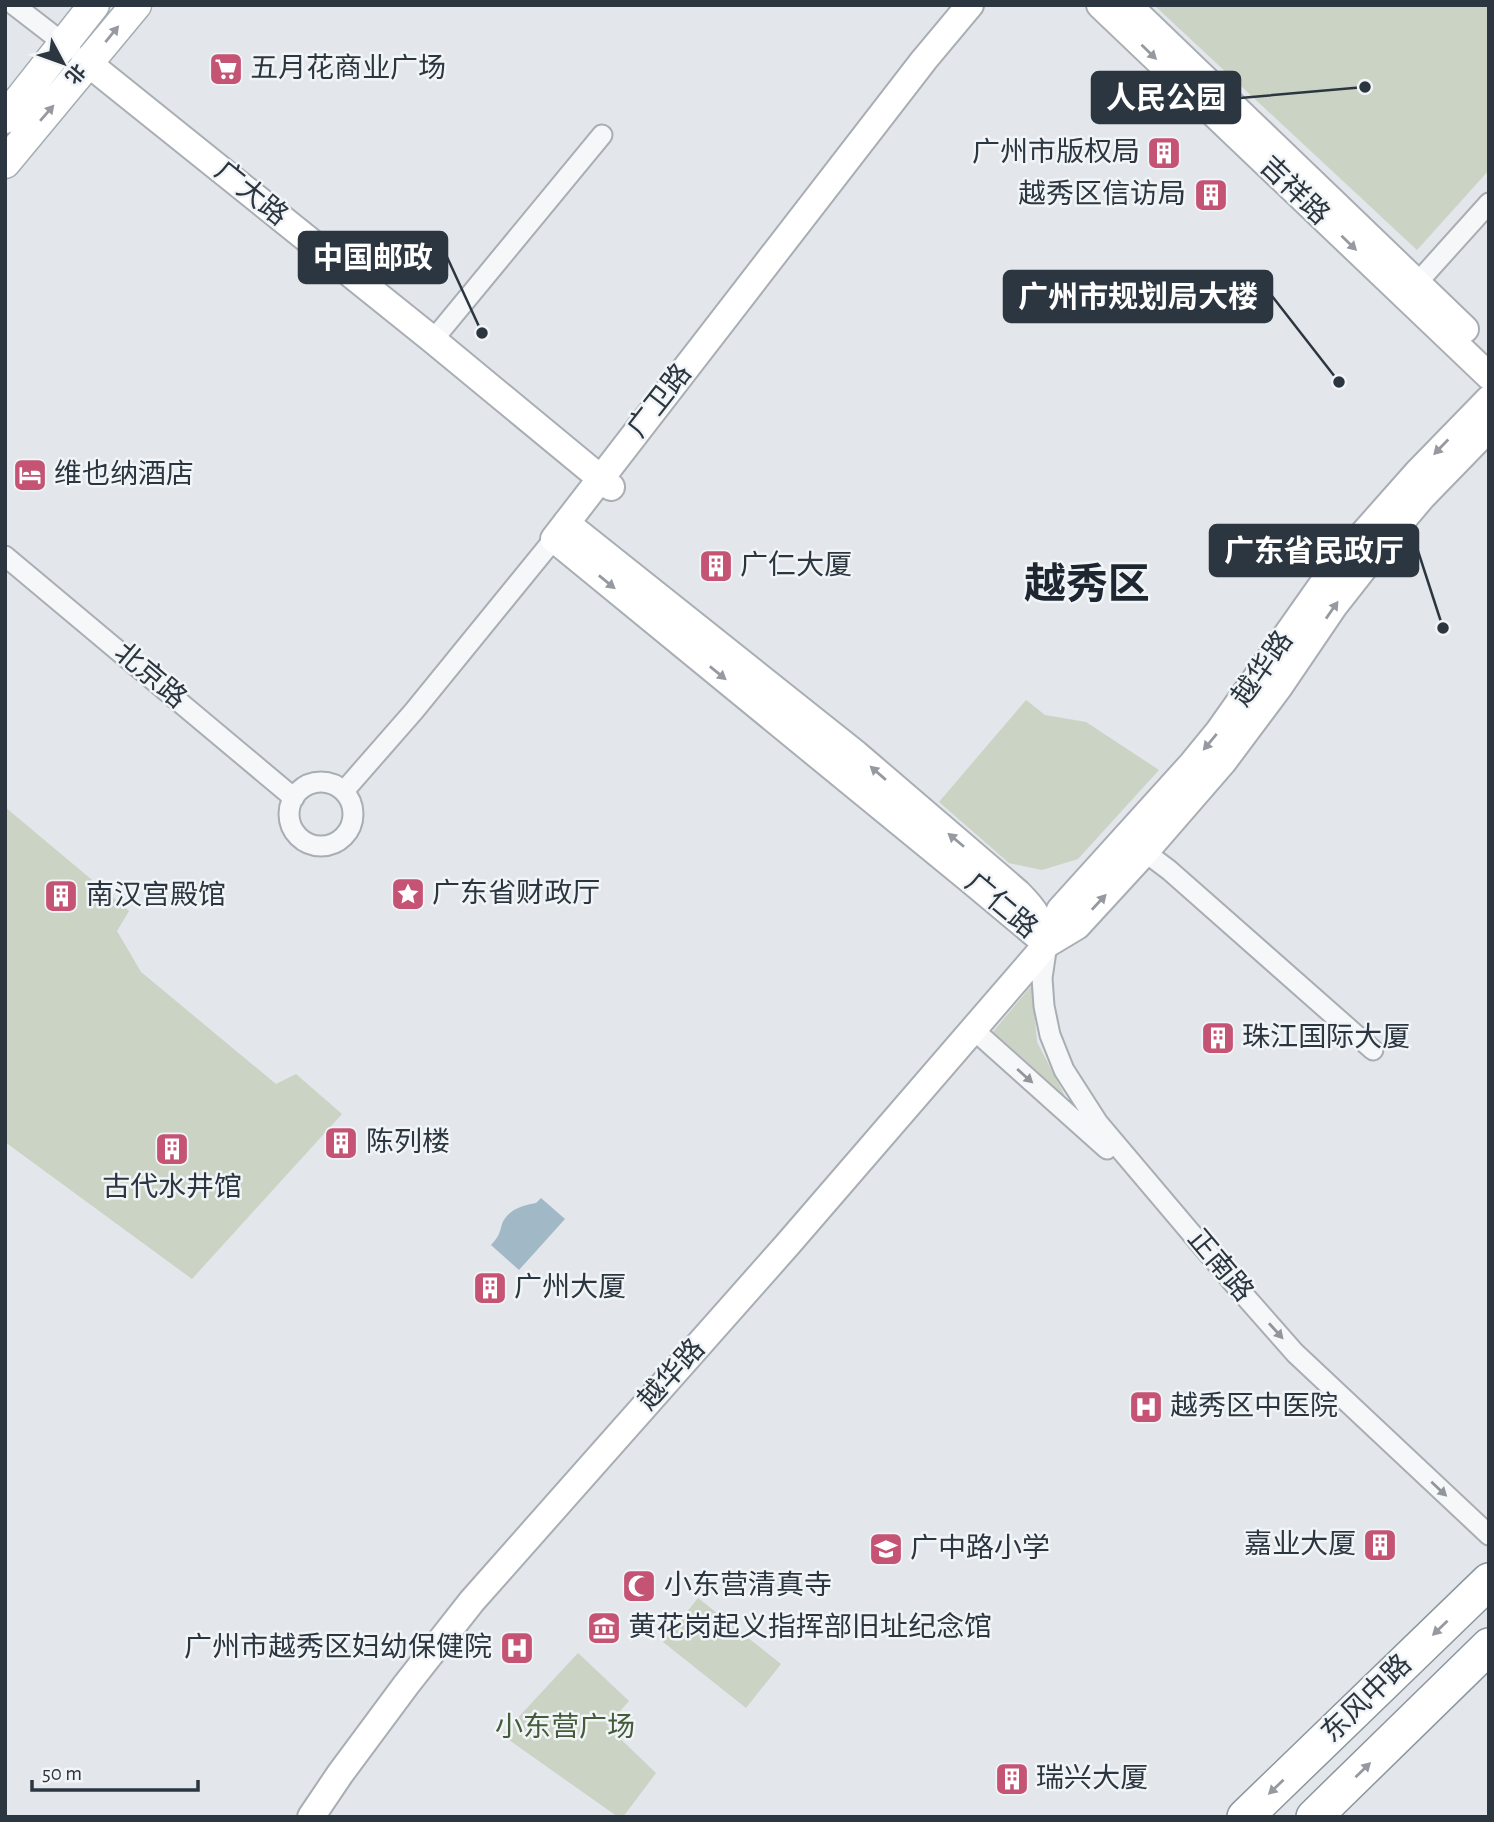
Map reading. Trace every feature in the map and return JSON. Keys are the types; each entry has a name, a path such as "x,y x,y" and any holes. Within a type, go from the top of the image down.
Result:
{"highway":[{"name":"东风中路","path":"1245,1817 1489,1581"},
{"name":"东风中路","path":"1314,1817 1489,1646"}],"main road":[{"path":"5,118 94,5"},
{"path":"5,163 136,5"}],"street":[{"name":"广大路","path":"14,5 433,340 606,483"},
{"name":"广卫路","path":"344,792 566,535 924,60 970,5"},
{"name":"广卫路","path":"606,483 988,5"},
{"name":"吉祥路","path":"1100,5 1489,376"},
{"name":"吉祥路","path":"1128,5 1489,353"},
{"path":"433,340 602,135"},
{"path":"1418,282 1489,203"},
{"name":"越华路","path":"1047,944 1060,910 1219,731 1354,543 1489,399"},
{"name":"越华路","path":"311,1817 391,1705 472,1601 779,1254 1047,944 1077,926 1145,852 1223,762 1334,607 1389,536 1489,428"},
{"name":"广仁路","path":"566,535 1047,944"},
{"name":"北京路","path":"5,556 294,797"},
{"path":"318,782 336,786 344,792 353,808 351,827 346,835 330,845 311,845 302,841 289,816 294,797 300,790 318,782"},
{"path":"1145,852 1169,870 1373,1050"},
{"name":"正南路","path":"1047,944 1042,978 1050,1035 1064,1070 1098,1124 1295,1353 1489,1535"},
{"path":"974,1030 1159,1197"}],"green space":[{"path":"1154,5 1489,5 1489,170 1417,250"},
{"path":"1026,700 1045,715 1086,722 1159,770 1078,859 1042,870 1009,863 939,802"},
{"path":"5,807 129,911 117,931 141,972 276,1084 296,1074 342,1114 192,1279 5,1142"},
{"path":"1032,985 1037,1042 1067,1100 992,1033"},
{"path":"698,1598 781,1664 746,1708 663,1642"},
{"name":"小东营广场","path":"578,1653 629,1701 607,1726 656,1773 623,1817 618,1817 502,1735"}],"water":[{"path":"541,1198 565,1219 519,1270 491,1245 508,1215 521,1207 536,1203"}],"place":[{"name":"五月花商业广场","path":"226,69"},
{"name":"人民公园","path":"1365,87"},
{"name":"广州市版权局","path":"1164,153"},
{"name":"越秀区信访局","path":"1211,195"},
{"name":"中国邮政","path":"482,333"},
{"name":"广州市规划局大楼","path":"1339,382"},
{"name":"维也纳酒店","path":"30,475"},
{"name":"广仁大厦","path":"716,566"},
{"name":"广东省民政厅","path":"1443,628"},
{"name":"广东省财政厅","path":"408,894"},
{"name":"南汉宫殿馆","path":"61,896"},
{"name":"珠江国际大厦","path":"1218,1038"},
{"name":"陈列楼","path":"341,1143"},
{"name":"古代水井馆","path":"172,1149"},
{"name":"广州大厦","path":"490,1288"},
{"name":"越秀区中医院","path":"1146,1407"},
{"name":"嘉业大厦","path":"1380,1545"},
{"name":"广中路小学","path":"886,1549"},
{"name":"小东营清真寺","path":"639,1586"},
{"name":"黄花岗起义指挥部旧址纪念馆","path":"604,1628"},
{"name":"广州市越秀区妇幼保健院","path":"517,1648"},
{"name":"瑞兴大厦","path":"1012,1779"}],"district":[{"name":"越秀区","path":"1087,585"}]}
